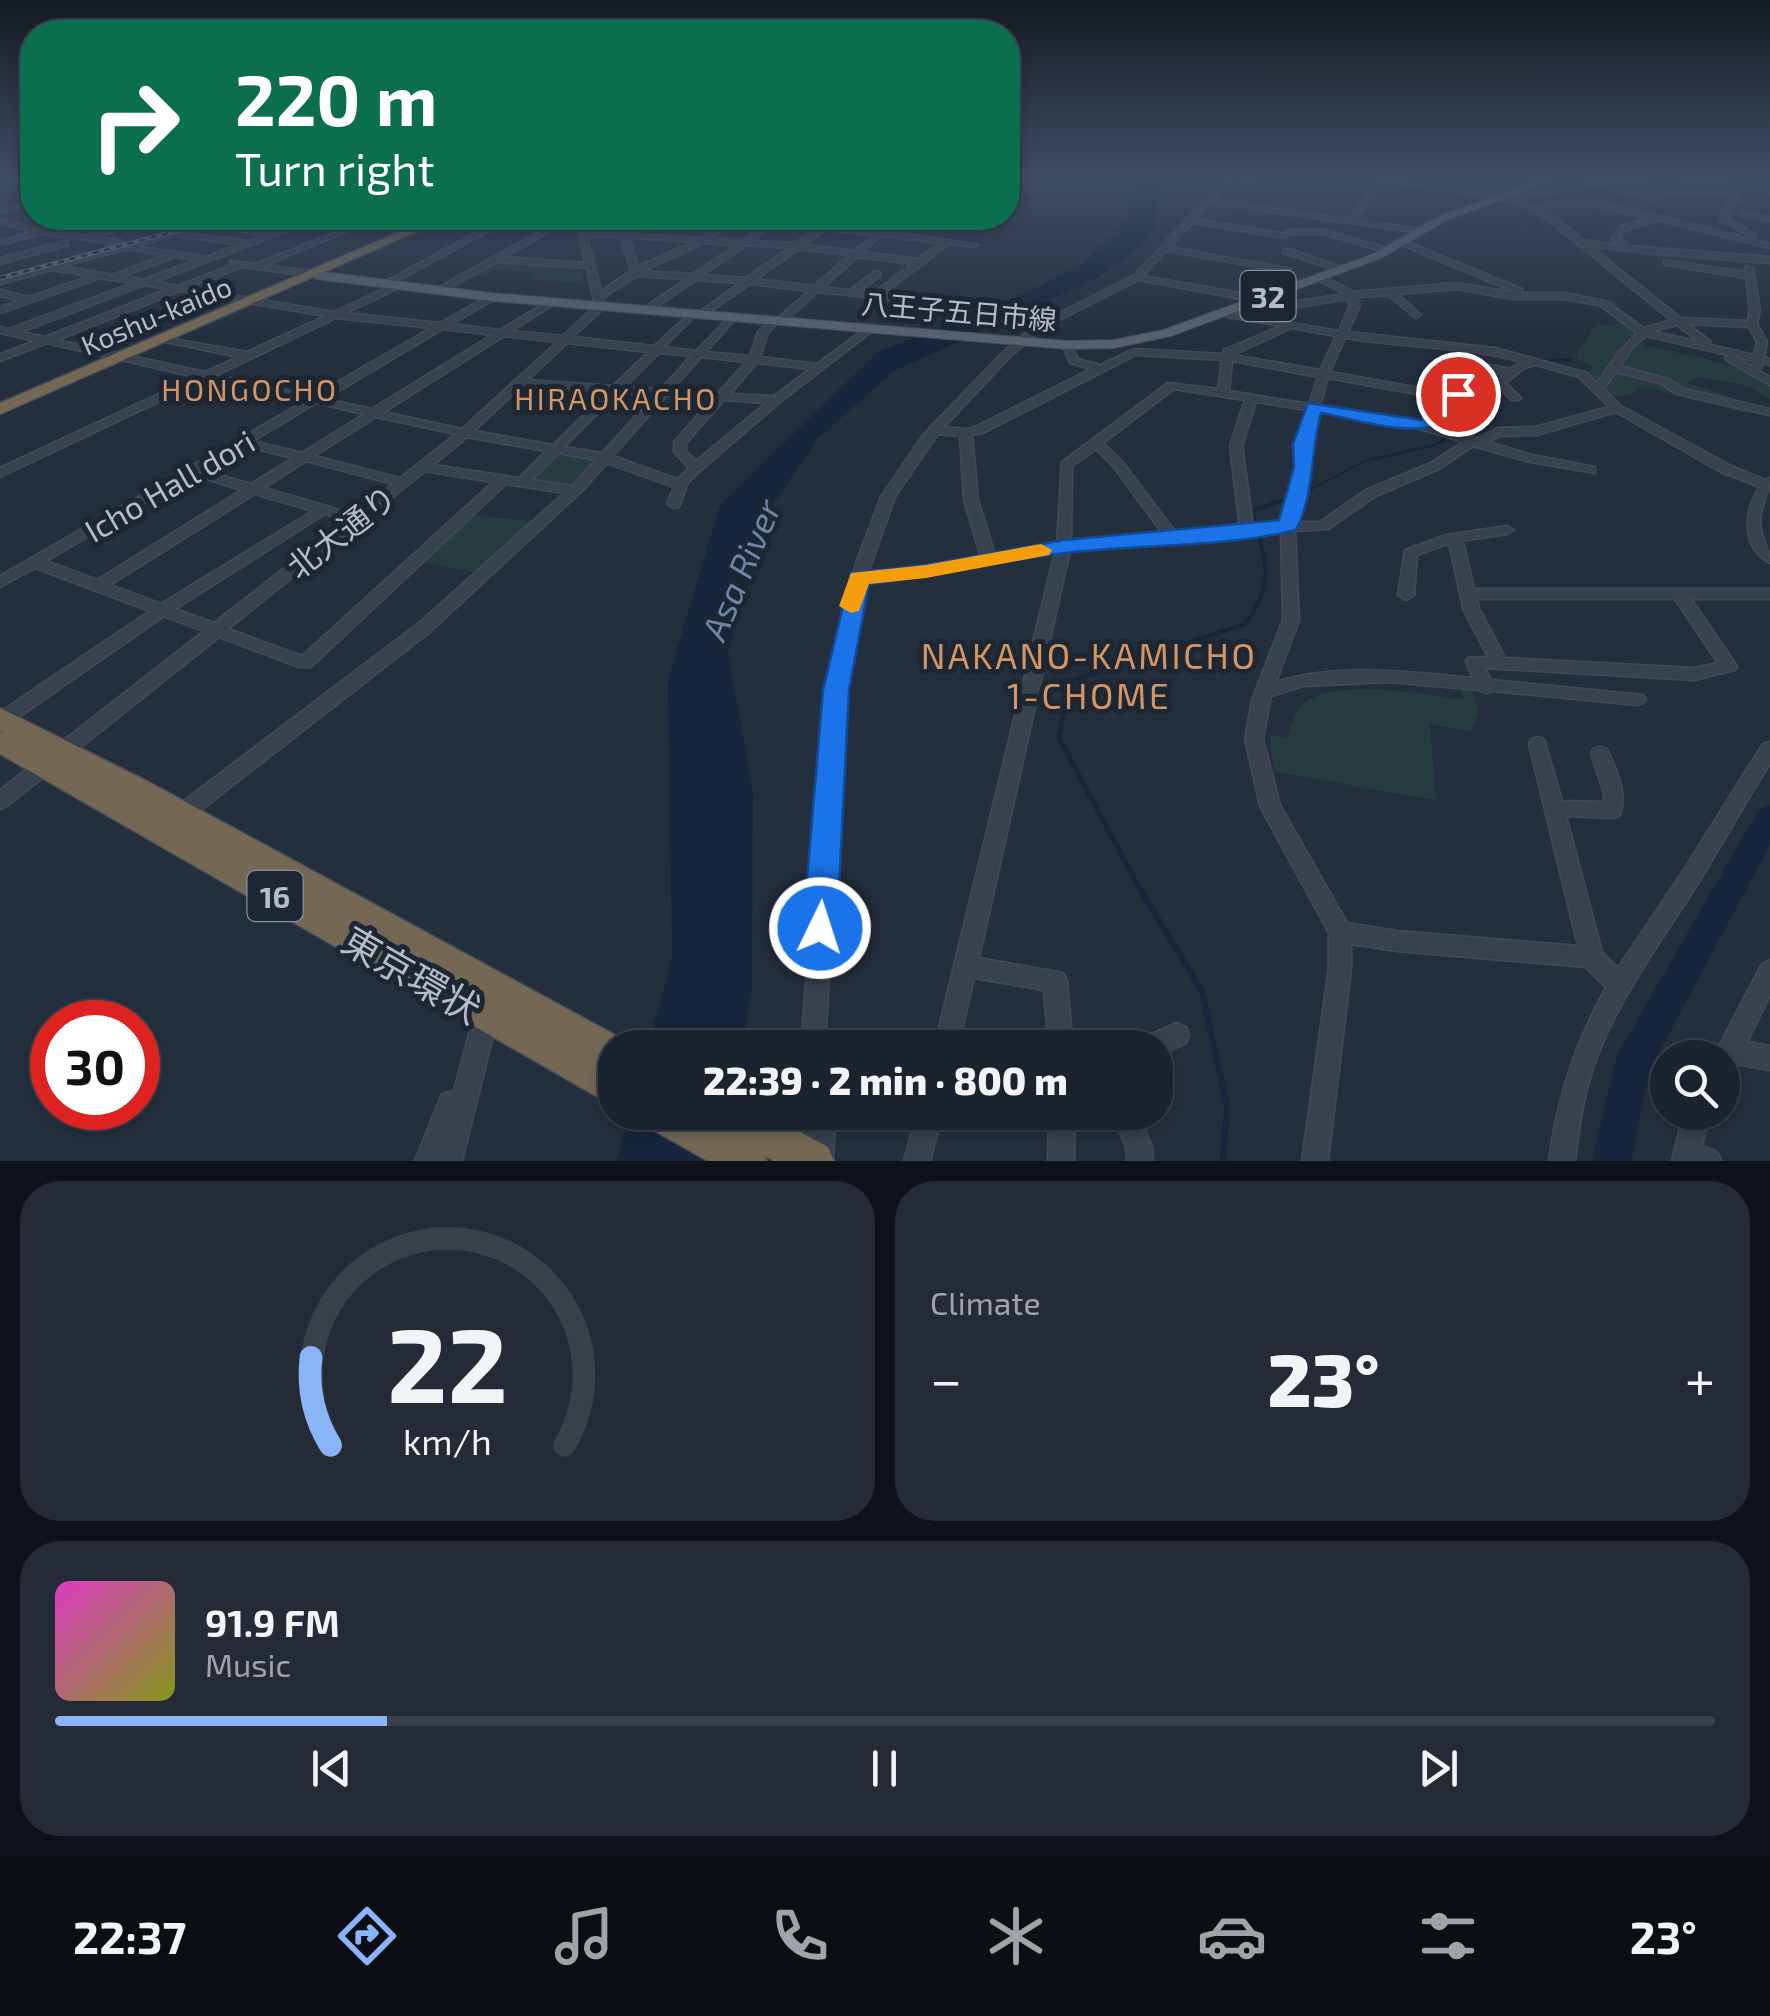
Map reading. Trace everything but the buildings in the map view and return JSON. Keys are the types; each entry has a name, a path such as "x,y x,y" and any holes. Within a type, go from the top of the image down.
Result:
{"highway":[{"name":"Koshu-kaido","path":"0,409 416,230"},
{"name":"東京環状","path":"1,725 499,1008 598,1076"},
{"name":"16","path":"499,1008 598,1048"},
{"path":"692,1130 747,1161"},
{"path":"757,1130 811,1158"}],"main road":[{"name":"八王子五日市線","path":"316,274 492,297 599,302 647,310 1067,346 1129,347 1387,252 1426,228"}],"street":[{"path":"814,1030 836,690 859,578 888,497 934,430 1020,342 1040,326 1137,277 1187,228"},
{"path":"1238,228 1286,236"},
{"path":"1406,228 1421,231"},
{"path":"1562,228 1680,323 1770,382"},
{"path":"1626,248 1615,239 1627,228"},
{"path":"1700,228 1754,240"},
{"path":"1735,228 1770,246"},
{"path":"21,230 316,274"},
{"path":"0,245 49,230"},
{"path":"0,261 93,230"},
{"path":"66,239 114,230"},
{"path":"0,277 175,230"},
{"path":"84,238 115,246 183,230"},
{"path":"255,230 276,234"},
{"path":"3,333 286,230"},
{"path":"256,266 346,230"},
{"path":"0,473 337,315 485,230"},
{"path":"431,290 544,230"},
{"path":"581,230 599,302"},
{"path":"625,237 632,230"},
{"name":"北大通り","path":"0,800 465,433 599,302 636,273 717,230"},
{"path":"647,310 764,230"},
{"path":"522,482 696,314 819,230"},
{"path":"858,230 974,246"},
{"path":"1753,372 1764,360 1766,342 1752,324 1755,310 1747,260 1754,240 1770,231"},
{"path":"696,468 680,452 680,442 754,360 763,332 881,232"},
{"path":"1293,287 1286,280 1287,232 1324,232 1387,252"},
{"path":"582,233 797,246 920,262"},
{"path":"34,234 186,256"},
{"path":"172,234 249,244"},
{"path":"625,237 636,273 912,300"},
{"path":"876,296 948,241"},
{"path":"1403,242 1532,296"},
{"path":"1580,242 1626,248 1654,260 1770,263"},
{"path":"0,245 46,265 249,303 818,367"},
{"path":"1166,249 1286,269"},
{"path":"1286,251 1343,268"},
{"path":"0,310 171,256"},
{"path":"493,259 590,266"},
{"path":"1683,259 1751,276"},
{"path":"0,358 242,264"},
{"path":"852,293 877,274"},
{"path":"1137,277 1292,306 1353,295 1456,286 1602,302 1643,332 1764,360"},
{"path":"1319,278 1353,295"},
{"path":"1753,289 1770,291"},
{"path":"1390,292 1416,315"},
{"path":"0,293 73,309"},
{"path":"1315,1161 1340,968 1340,932 1266,797 1254,738 1264,692 1286,641 1293,608 1288,525 1304,467 1303,444 1324,374 1355,306 1353,295"},
{"name":"Icho Hall dori","path":"0,582 492,297"},
{"path":"98,586 552,302"},
{"path":"1755,310 1770,313"},
{"path":"1222,313 1342,336 1486,350 1583,375 1617,408 1726,468 1769,484 1754,502 1752,522 1756,538 1770,559"},
{"path":"171,822 425,626 606,458 732,317"},
{"path":"1599,388 1621,354 1643,332 1659,325 1752,324"},
{"path":"1222,392 1228,352 1289,327"},
{"path":"674,504 681,486 696,468 818,367 873,329"},
{"path":"3,333 465,433 606,458 681,486"},
{"path":"166,339 250,356"},
{"path":"1067,346 1074,361 1100,368"},
{"path":"934,430 966,434 1100,368 1129,347 1226,357 1458,398"},
{"path":"1457,361 1512,373"},
{"path":"1515,398 1500,383 1524,364 1537,363"},
{"path":"1615,368 1664,381 1681,392 1770,412"},
{"path":"518,383 776,400"},
{"path":"950,1030 1064,546 1067,494 1062,472 1172,384 1423,426 1590,470"},
{"path":"1423,426 1441,416 1458,394 1491,404"},
{"path":"1252,397 1236,446 1253,529"},
{"path":"859,578 1064,546 1333,522 1372,493 1437,465 1498,432 1536,431 1617,408"},
{"path":"966,434 971,500 989,560"},
{"path":"244,442 402,482"},
{"path":"1097,442 1172,538"},
{"path":"422,467 573,490"},
{"path":"192,471 356,519"},
{"path":"34,562 305,664 502,480"},
{"path":"1,725 164,608 323,510"},
{"path":"1406,596 1408,554 1448,538 1507,530"},
{"path":"1448,538 1457,545 1469,594 1487,644 1499,663"},
{"path":"1469,594 1770,594"},
{"path":"1486,688 1474,662 1694,674 1729,666 1680,594"},
{"path":"1264,692 1302,680 1375,676 1638,699"},
{"path":"1538,744 1592,957 1618,984"},
{"path":"1562,1161 1573,1089 1588,1046 1618,984 1770,749"},
{"path":"1555,808 1613,810 1614,793 1600,754"},
{"path":"1340,932 1397,941 1592,957"},
{"path":"965,966 1054,981 1058,1030"},
{"path":"1735,1040 1770,970"},
{"path":"449,1161 499,1008"},
{"path":"1173,1037 1178,1035"},
{"path":"1740,1059 1770,1058"},
{"path":"428,1161 451,1103"},
{"path":"811,1158 818,1130"},
{"path":"917,1161 925,1130"},
{"path":"1061,1161 1062,1130"},
{"path":"1132,1130 1140,1161"},
{"path":"1693,1159 1695,1130"}],"green space":[{"path":"491,262 581,267 584,283 526,279 533,273 494,270 483,276 465,277"},
{"path":"1605,300 1614,301 1632,321 1644,345 1734,366 1770,386 1770,399 1749,386 1698,377 1688,383 1730,397 1749,414 1645,387 1619,396 1581,384 1593,366 1574,358 1596,325 1615,325 1616,310"},
{"path":"556,449 606,458 578,487 522,482"},
{"path":"468,515 533,521 476,573 413,560"},
{"path":"1460,687 1472,688 1479,712 1470,731 1430,724 1436,800 1274,772 1269,735 1286,738 1302,706 1319,695 1359,689 1463,699"}],"water":[{"name":"Asa River","path":"1119,228 1154,228 1140,247 1099,277 894,371 818,438 772,506 728,653 753,792 752,990 745,1030 653,1030 672,958 668,680 720,505 878,352 1038,287 1083,264"},
{"path":"625,1130 728,1130 723,1161 616,1161"}],"waterway":[{"path":"1541,361 1571,359"},
{"path":"1508,369 1523,362"},
{"path":"1464,393 1503,375"},
{"path":"1302,494 1365,461 1435,445 1461,429 1449,418 1460,402"},
{"path":"1270,505 1293,497"},
{"path":"1088,676 1245,624 1265,581 1264,557 1252,511 1277,502"},
{"path":"1095,673 1069,682 1059,738 1141,891"},
{"path":"1612,1161 1630,1068 1770,817"},
{"path":"1140,889 1202,991 1227,1107 1223,1159"}],"tunnel":[{"path":"106,244 126,247"}],"railway":[{"path":"0,278 180,230"}],"slow traffic":[{"path":"851,606 859,578 926,572 1041,550"}],"district":[{"name":"HONGOCHO","path":"250,389"},
{"name":"HIRAOKACHO","path":"616,398"},
{"name":"NAKANO-KAMICHO 1-CHOME","path":"1089,675"}],"route":[{"path":"820,928 836,690 859,578 926,572 1064,546 1234,534 1288,525 1304,467 1303,444 1314,407 1423,426 1441,416 1456,402 1458,394"}]}
